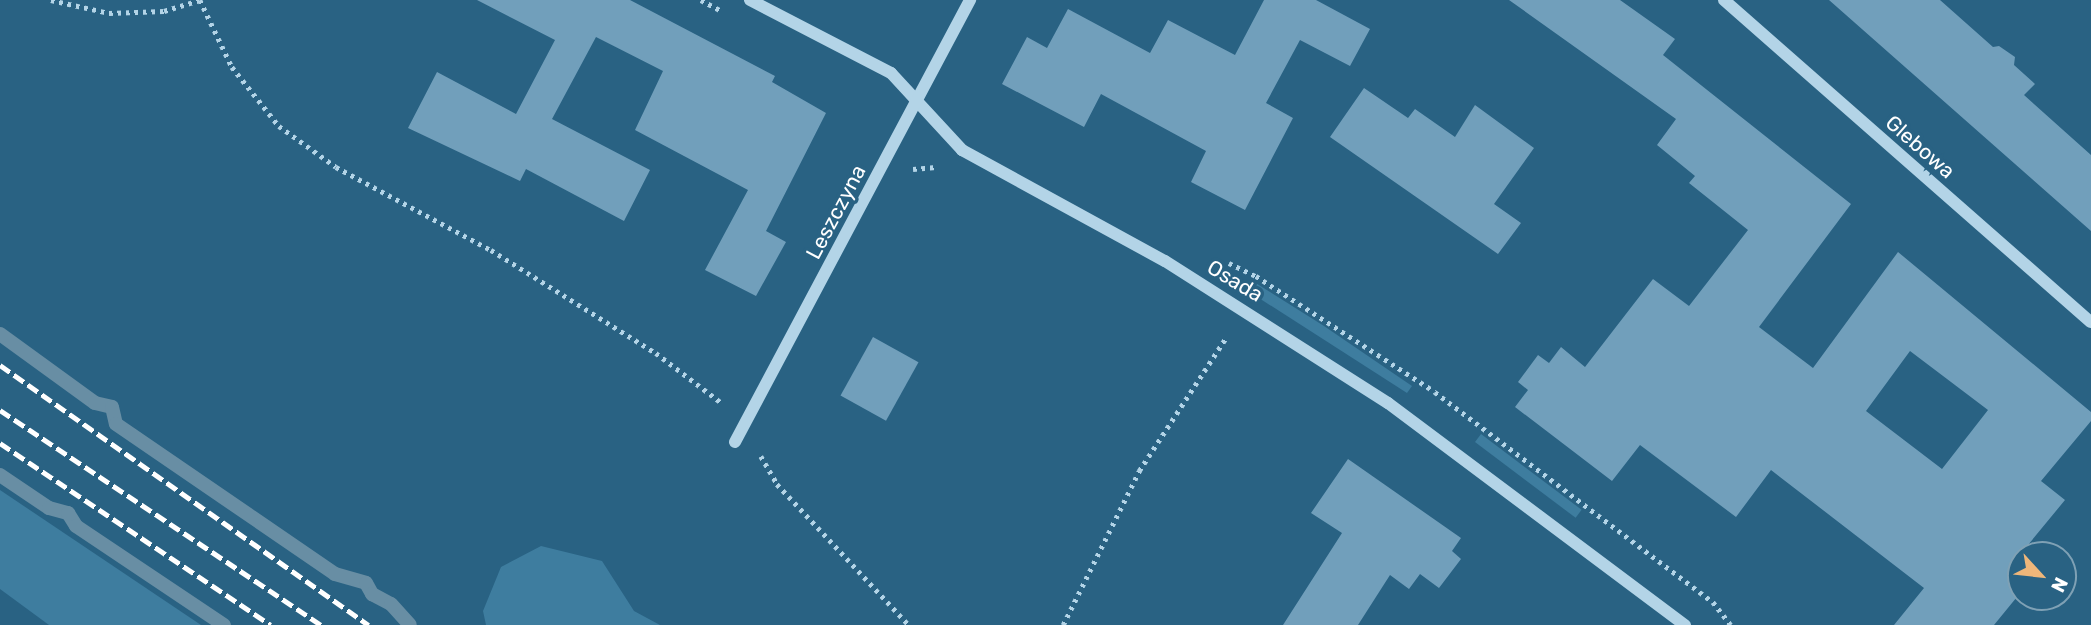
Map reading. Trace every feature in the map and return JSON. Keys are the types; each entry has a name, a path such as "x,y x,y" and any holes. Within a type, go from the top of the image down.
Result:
{"street":[{"name":"Osada","path":"750,0 891,74 962,150 1246,310 1433,435 1685,625"},
{"name":"Leszczyna","path":"735,442 970,0"},
{"name":"Glebowa","path":"1724,0 2091,323"}],"path":[{"path":"51,0 109,13 164,11 200,0 232,67 279,125 336,167 491,250 632,338 746,422 777,484 909,625"},
{"path":"701,0 725,12"},
{"path":"904,173 922,166 943,170"},
{"path":"1063,625 1139,471 1246,310"}],"shaded area":[{"path":"1254,282 1412,386 1407,393 1248,291"},
{"path":"1481,434 1582,510 1576,518 1475,442"},
{"path":"0,490 201,625 49,625 0,589"},
{"path":"541,546 602,561 634,611 660,625 486,625 483,611 501,567"}],"building":[{"path":"477,0 630,0 775,76 772,82 826,113 766,231 786,242 756,296 705,270 748,190 635,130 663,71 596,37 552,119 650,170 624,221 526,169 520,181 408,128 437,72 516,114 555,40"},
{"path":"1264,0 1316,0 1370,29 1350,66 1300,40 1266,103 1293,118 1245,210 1191,182 1206,151 1101,94 1084,127 1002,84 1027,37 1047,48 1068,9 1150,53 1168,20 1235,55"},
{"path":"1509,0 1620,0 1675,39 1663,55 1851,204 1759,327 1813,368 1898,252 2091,412 2091,421 2041,481 2065,500 2031,541 2007,541 2007,609 1994,625 1894,625 1924,588 1771,470 1736,517 1640,445 1612,481 1515,407 1528,390 1518,382 1538,355 1549,363 1561,347 1585,367 1653,279 1689,306 1748,230 1689,183 1695,176 1657,145 1676,119","holes":["1910,351 1988,410 1942,469 1866,411"]},
{"path":"1829,0 1940,0 1993,47 1999,46 2015,57 2014,65 2035,84 2024,95 2091,155 2091,231"},
{"path":"1364,88 1408,118 1415,109 1455,137 1475,105 1534,148 1494,204 1521,223 1498,254 1330,137"},
{"path":"873,337 918,362 886,421 841,396"},
{"path":"1348,459 1461,538 1452,551 1461,559 1439,588 1420,574 1409,589 1390,575 1358,625 1283,625 1342,533 1311,513"}],"waterway":[{"path":"0,334 95,403 112,407 116,424 335,574 366,583 372,594 391,604 410,625"},
{"path":"0,475 49,508 68,513 76,526 224,625"}],"railway":[{"path":"0,365 368,625"},
{"path":"0,410 321,625"},
{"path":"0,443 271,625"}]}
